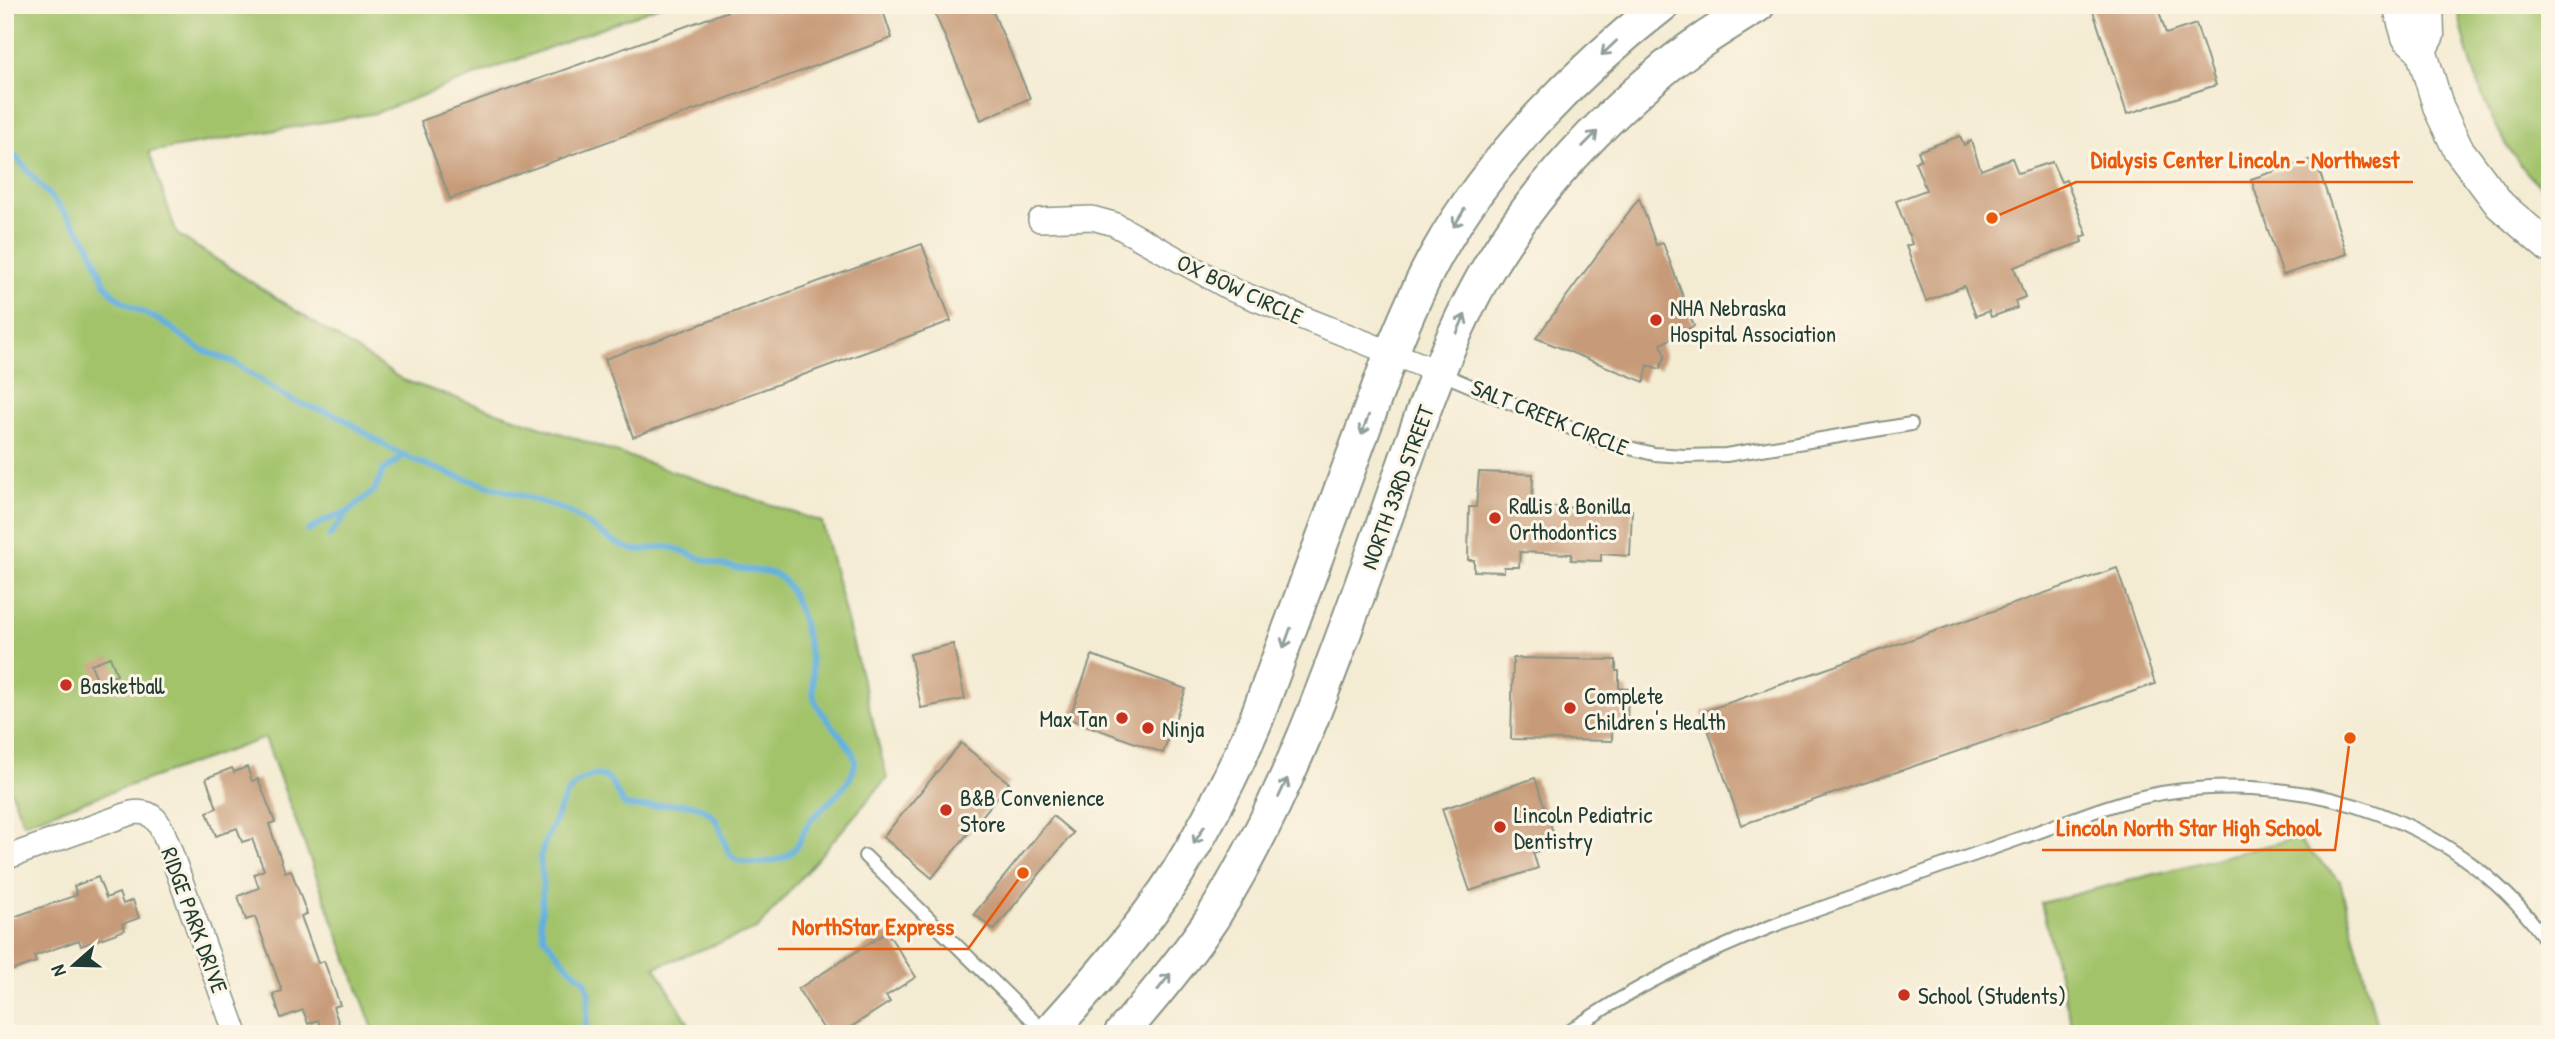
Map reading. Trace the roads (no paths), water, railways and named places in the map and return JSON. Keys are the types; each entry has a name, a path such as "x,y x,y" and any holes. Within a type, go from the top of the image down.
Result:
{"main road":[{"path":"1048,1034 1120,950 1177,873 1235,770 1256,720 1391,354 1410,307 1438,252 1466,207 1536,121 1619,38 1662,5"},
{"name":"NORTH 33RD STREET","path":"1121,1034 1211,919 1281,792 1316,712 1439,372 1489,268 1516,227 1592,137 1666,67 1758,5"}],"street":[{"path":"2398,5 2407,37 2421,50 2443,119 2469,167 2500,205 2550,248"},
{"path":"2421,50 2429,35 2428,5"},
{"name":"OX BOW CIRCLE","path":"1041,220 1092,218 1114,224 1233,290 1439,372"},
{"name":"RIDGE PARK DRIVE","path":"5,858 131,813 145,813 154,817 162,826 236,1034"}],"lane":[{"name":"SALT CREEK CIRCLE","path":"1439,372 1601,441 1654,454 1726,455 1911,424"},
{"path":"1566,1034 1657,979 1732,942 1785,920 2097,811 2159,794 2188,790 2256,788 2305,792 2355,805 2403,824 2431,838 2485,875 2511,897 2550,946"},
{"path":"865,856 1048,1034"}],"waterway":[{"path":"5,142 88,243 109,289 121,300 164,323 199,348 234,363 294,401 342,418 397,452 437,469 562,509 622,546 640,550 673,548 725,566 773,574 789,588 806,635 813,672 814,698 850,749 855,764 853,773 843,788 811,820 798,844 787,856 753,863 740,861 732,856 716,820 698,807 687,804 633,807 624,805 610,780 602,776 593,775 578,782 566,795 540,858 543,880 541,923 544,937 571,969 585,980 589,993 587,1034"},
{"path":"329,537 348,512 375,490 383,471 405,455"},
{"path":"308,531 346,512"}],"place":[{"name":"Dialysis Center Lincoln - Northwest","path":"1992,218"},
{"name":"NHA Nebraska Hospital Association","path":"1656,320"},
{"name":"Rallis & Bonilla Orthodontics","path":"1495,518"},
{"name":"Basketball","path":"66,685"},
{"name":"Complete Children's Health","path":"1570,708"},
{"name":"Max Tan","path":"1122,718"},
{"name":"Ninja","path":"1148,728"},
{"name":"Lincoln North Star High School","path":"2350,738"},
{"name":"B&B Convenience Store","path":"946,810"},
{"name":"Lincoln Pediatric Dentistry","path":"1500,827"},
{"name":"NorthStar Express","path":"1023,873"},
{"name":"School (Students)","path":"1904,995"}]}
